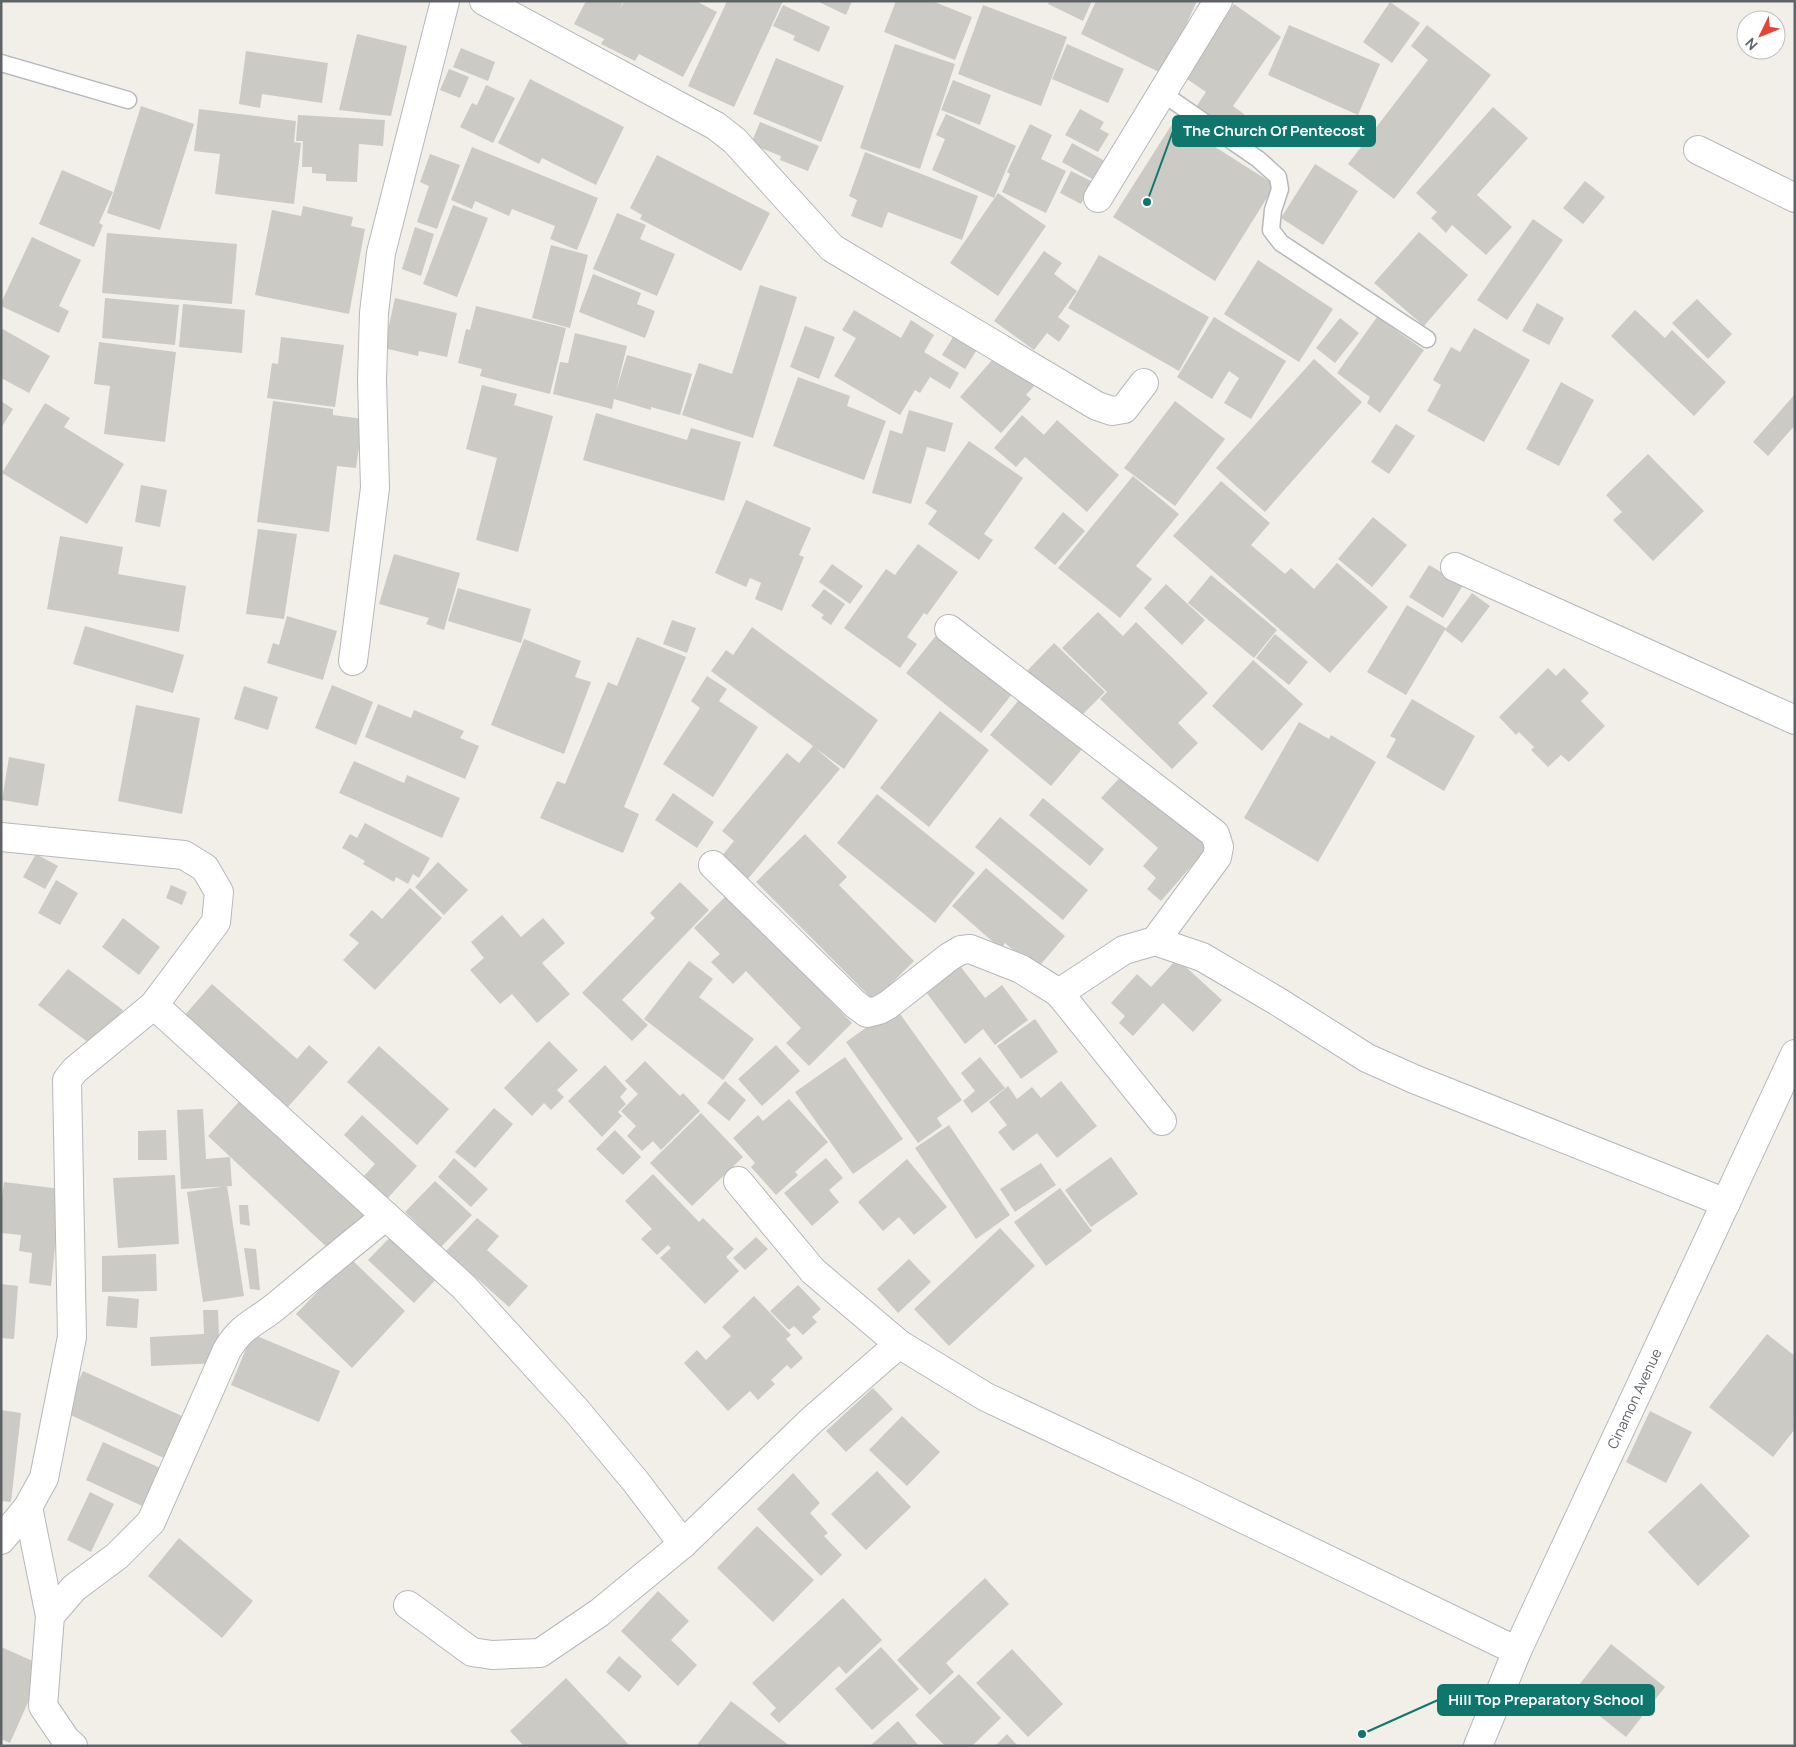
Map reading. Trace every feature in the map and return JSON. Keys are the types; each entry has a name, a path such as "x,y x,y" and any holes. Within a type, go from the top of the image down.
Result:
{"street":[{"path":"353,661 376,488 372,380 374,313 381,253 445,1"},
{"path":"484,1 716,126 735,141 832,248 1097,406 1112,411 1124,409 1144,383"},
{"path":"1098,198 1218,1"},
{"path":"1698,150 1795,198"},
{"path":"1455,567 1795,720"},
{"path":"949,629 1215,834 1219,847 1217,858 1156,941"},
{"path":"1,837 184,855 205,868 220,892 216,922 154,1005 75,1070 67,1080 72,1337 44,1478 28,1507 1,1540"},
{"path":"714,865 848,997 867,1013 879,1010 888,1004 948,957 960,950 970,949 1021,969 1059,993 1162,1121"},
{"path":"1059,993 1124,950 1156,941 1202,957 1277,1001 1367,1058 1414,1079 1726,1203"},
{"path":"154,1005 464,1287 576,1410 636,1482 683,1544"},
{"name":"Cinamon Avenue","path":"1478,1746 1517,1651 1795,1054"},
{"path":"738,1181 813,1271 899,1344 986,1397 1517,1651"},
{"path":"50,1616 74,1588 117,1556 150,1522 227,1350 235,1337 249,1324 270,1311 386,1216"},
{"path":"408,1605 472,1652 492,1655 540,1653 599,1613 683,1544 812,1420 899,1344"},
{"path":"28,1507 50,1616 44,1706 66,1740 73,1746"}],"lane":[{"path":"1,63 128,100"},
{"path":"1162,93 1258,160 1278,177 1280,189 1273,210 1271,230 1281,243 1427,339"}],"building":[{"path":"586,1 623,1 620,9 624,1 696,1 717,12 683,77 639,54 635,61 601,44 604,39 574,24"},
{"path":"727,1 783,1 734,107 688,86"},
{"path":"817,1 852,1 846,15"},
{"path":"896,1 932,1 972,17 955,60 884,32"},
{"path":"1049,1 1092,1 1083,21 1048,4"},
{"path":"1096,1 1197,1 1163,74 1081,34"},
{"path":"1390,2 1420,23 1392,63 1363,42"},
{"path":"1234,4 1281,37 1233,106 1244,114 1231,132 1196,107 1206,92 1184,77"},
{"path":"783,5 830,27 819,52 793,40 795,36 773,26"},
{"path":"983,5 1067,37 1041,106 958,74"},
{"path":"1289,25 1380,64 1358,115 1268,75"},
{"path":"1427,25 1491,75 1394,199 1348,164 1428,60 1411,46"},
{"path":"357,34 407,46 391,116 339,110"},
{"path":"895,44 955,64 920,169 860,148"},
{"path":"1067,44 1124,69 1108,103 1052,79"},
{"path":"461,48 495,62 488,81 453,67"},
{"path":"246,51 328,63 322,103 262,94 260,108 239,104"},
{"path":"776,58 844,86 821,142 753,114"},
{"path":"449,69 469,77 460,98 440,90"},
{"path":"530,79 624,127 596,185 542,158 539,164 498,143"},
{"path":"953,80 991,95 980,125 941,110"},
{"path":"486,85 515,98 493,143 460,127 472,103 477,105"},
{"path":"141,106 194,124 160,230 107,213"},
{"path":"1493,107 1528,138 1477,195 1512,227 1486,255 1452,225 1446,233 1431,218 1437,212 1416,193"},
{"path":"199,109 296,121 294,142 301,143 294,204 215,194 220,154 194,151"},
{"path":"1080,109 1104,122 1100,129 1109,134 1098,152 1065,135"},
{"path":"946,114 1016,146 994,198 932,170 945,139 936,135"},
{"path":"298,115 385,120 383,146 359,144 357,182 326,181 326,174 312,173 312,167 302,167 303,141 296,141"},
{"path":"1174,121 1275,185 1215,281 1113,217"},
{"path":"760,122 819,146 808,171 780,160 781,156 751,144"},
{"path":"1030,124 1052,135 1041,159 1066,171 1046,213 1002,192 1010,174 1007,172"},
{"path":"1072,143 1105,161 1094,180 1062,162"},
{"path":"472,147 598,198 577,250 550,239 555,226 512,209 509,216 475,201 472,209 451,200"},
{"path":"865,152 978,196 962,240 888,212 882,228 851,216 857,200 849,196"},
{"path":"430,154 460,165 437,229 417,222 429,186 420,182"},
{"path":"657,155 770,213 741,271 640,219 642,215 630,208"},
{"path":"1315,164 1358,191 1323,245 1281,218"},
{"path":"62,170 113,192 99,223 103,225 94,247 39,224"},
{"path":"1071,171 1093,182 1081,204 1060,193"},
{"path":"1585,181 1605,197 1583,224 1563,208"},
{"path":"998,193 1046,226 998,296 950,263"},
{"path":"453,205 488,218 457,297 423,284"},
{"path":"303,206 353,217 351,226 365,229 349,314 255,295 272,210 301,216"},
{"path":"617,213 646,225 640,239 675,254 657,296 593,269"},
{"path":"1533,219 1563,240 1507,320 1477,300"},
{"path":"415,227 434,234 421,276 402,269"},
{"path":"1419,232 1468,275 1424,326 1374,283"},
{"path":"107,233 237,244 232,304 102,293"},
{"path":"32,237 81,260 59,306 69,311 59,333 1,306"},
{"path":"551,245 588,255 570,328 532,318"},
{"path":"1044,251 1062,263 1054,274 1077,291 1058,317 1070,326 1059,342 1047,333 1034,350 994,321"},
{"path":"1099,255 1209,317 1179,371 1068,308"},
{"path":"1258,260 1333,309 1299,362 1224,314"},
{"path":"593,274 641,293 637,304 655,311 645,338 579,312"},
{"path":"760,285 797,297 753,438 682,415 699,363 732,374"},
{"path":"105,298 179,305 175,345 102,338"},
{"path":"395,298 457,313 447,357 419,351 418,356 384,348"},
{"path":"1697,299 1732,334 1708,359 1672,323"},
{"path":"1537,303 1564,318 1549,345 1522,331"},
{"path":"183,304 245,310 242,353 179,347"},
{"path":"476,306 566,328 550,394 480,376 482,369 458,363 466,329 470,330"},
{"path":"854,310 901,338 911,320 934,335 924,352 959,373 950,389 930,377 920,393 915,390 900,415 834,376 856,338 842,330"},
{"path":"1635,310 1665,338 1672,330 1726,382 1694,416 1611,336"},
{"path":"1214,317 1286,361 1251,419 1224,403 1239,378 1229,371 1212,399 1177,377"},
{"path":"1377,317 1424,350 1380,413 1367,403 1370,397 1337,373"},
{"path":"1340,318 1359,333 1335,363 1316,348"},
{"path":"805,326 835,337 819,379 790,367"},
{"path":"1,328 50,356 29,393 1,378"},
{"path":"1474,328 1530,360 1484,442 1427,411 1441,385 1433,380 1451,347 1460,352"},
{"path":"958,329 981,343 965,369 942,355"},
{"path":"575,333 627,346 616,391 627,355 692,374 680,415 651,407 651,410 614,399 612,409 553,394 560,362 568,363"},
{"path":"281,337 344,345 335,407 267,398 272,363 278,364"},
{"path":"99,342 176,352 165,442 104,434 110,386 94,384"},
{"path":"998,353 1035,385 1026,395 1031,399 1001,433 960,397"},
{"path":"1314,359 1362,402 1265,512 1216,468"},
{"path":"798,377 850,396 847,406 886,421 864,480 773,446"},
{"path":"1561,382 1594,400 1559,466 1526,449"},
{"path":"482,385 517,394 514,405 553,416 518,552 476,540 497,458 466,449"},
{"path":"1795,394 1795,425 1768,456 1753,442"},
{"path":"1,401 13,409 1,428"},
{"path":"273,401 333,409 333,415 363,419 356,468 337,466 329,532 257,522"},
{"path":"1175,401 1225,439 1175,506 1124,468"},
{"path":"45,403 70,418 64,427 124,464 87,524 2,473"},
{"path":"909,410 953,423 945,452 927,447 911,504 872,493 890,430 902,434"},
{"path":"596,413 687,440 691,428 741,442 724,501 583,460"},
{"path":"1022,415 1044,435 1057,420 1119,475 1087,512 1025,457 1016,467 994,448"},
{"path":"1396,424 1415,436 1389,474 1371,462"},
{"path":"969,441 1023,478 984,534 993,540 979,560 928,524 937,511 925,503"},
{"path":"1648,454 1704,511 1653,561 1613,520 1622,512 1606,495"},
{"path":"1133,476 1179,514 1136,566 1152,579 1120,618 1058,568"},
{"path":"1221,481 1270,523 1251,545 1285,574 1291,568 1314,589 1337,563 1388,607 1330,673 1173,536"},
{"path":"141,485 167,490 160,527 135,522"},
{"path":"746,500 811,528 799,555 804,557 782,611 755,599 761,583 750,578 746,587 715,573"},
{"path":"1063,512 1085,531 1055,565 1034,548"},
{"path":"1373,517 1407,545 1372,587 1338,559"},
{"path":"258,529 297,534 284,619 246,614"},
{"path":"60,536 123,547 118,574 186,586 179,632 47,609"},
{"path":"918,544 958,572 927,615 924,613 907,637 917,644 900,668 844,628 886,569 895,575"},
{"path":"394,554 460,573 444,630 426,624 429,618 379,604"},
{"path":"832,564 863,586 850,604 819,582"},
{"path":"1429,565 1463,585 1443,618 1409,597"},
{"path":"1211,575 1277,630 1254,658 1188,603"},
{"path":"1166,584 1205,620 1182,645 1144,608"},
{"path":"458,588 531,609 521,643 448,621"},
{"path":"824,589 845,604 831,625 821,618 824,615 811,606"},
{"path":"1472,593 1490,606 1462,643 1445,630"},
{"path":"1407,605 1446,628 1406,695 1367,672"},
{"path":"1098,612 1123,636 1136,622 1208,693 1178,723 1198,743 1172,769 1100,699 1107,692 1062,648"},
{"path":"287,616 337,631 323,680 267,663 273,643 279,645"},
{"path":"672,620 696,628 687,653 663,644"},
{"path":"85,626 184,655 173,693 73,664"},
{"path":"752,627 878,720 844,769 815,748 840,769 747,880 720,858 734,841 722,831 787,753 799,763 813,746 711,671 726,650 733,655"},
{"path":"942,628 1017,688 981,733 906,673"},
{"path":"1275,634 1308,662 1289,685 1256,658"},
{"path":"637,637 686,657 624,807 639,814 623,853 540,818 557,781 565,784 608,682 617,686"},
{"path":"524,639 581,661 575,677 591,682 564,754 491,725"},
{"path":"1054,643 1105,692 1081,716 1059,697 1054,702 1025,673"},
{"path":"1253,660 1303,704 1262,751 1212,706"},
{"path":"1548,668 1556,676 1564,668 1589,693 1581,701 1605,726 1569,762 1561,755 1548,767 1531,750 1534,747 1519,732 1516,735 1499,717"},
{"path":"707,676 727,689 719,701 758,727 713,797 663,764 700,708 691,701"},
{"path":"332,685 373,702 356,745 315,728"},
{"path":"244,686 278,697 268,730 234,719"},
{"path":"1022,696 1083,748 1051,786 990,735"},
{"path":"1412,699 1475,736 1444,791 1386,757 1396,739 1390,736"},
{"path":"378,704 411,718 414,710 464,731 460,738 479,746 465,779 365,737"},
{"path":"136,705 200,718 182,814 118,801"},
{"path":"940,711 989,750 929,827 880,788"},
{"path":"1299,722 1329,739 1331,735 1376,762 1318,862 1244,818"},
{"path":"9,757 45,764 38,806 2,800"},
{"path":"354,761 404,783 407,775 460,798 442,838 339,793"},
{"path":"1124,773 1208,847 1161,901 1147,889 1156,878 1143,866 1158,848 1101,798"},
{"path":"673,793 714,822 697,848 655,820"},
{"path":"877,794 975,873 935,923 837,843"},
{"path":"1043,798 1104,849 1090,866 1029,815"},
{"path":"1000,817 1088,890 1063,920 975,847"},
{"path":"365,823 430,858 419,878 413,874 408,884 396,877 394,882 363,864 365,861 342,848 350,834 357,838"},
{"path":"805,834 847,877 839,885 914,961 874,1001 756,882"},
{"path":"36,854 58,866 45,889 23,877"},
{"path":"438,862 468,890 444,915 415,887"},
{"path":"986,868 1065,936 1036,970 1005,943 1001,949 952,906"},
{"path":"56,880 78,893 60,925 38,913"},
{"path":"680,882 709,910 622,1000 648,1025 632,1041 582,993 655,918 650,913"},
{"path":"171,885 187,892 182,905 166,898"},
{"path":"410,888 442,918 375,990 343,960 359,943 349,935 372,910 382,919"},
{"path":"727,895 852,1023 809,1066 786,1043 801,1028 746,971 733,984 711,962 720,954 694,928"},
{"path":"502,915 521,937 543,918 565,943 542,963 570,994 537,1023 512,994 500,1004 470,970 484,958 471,942"},
{"path":"123,918 160,947 139,975 102,947"},
{"path":"1177,959 1222,1000 1193,1032 1163,1003 1133,1036 1119,1023 1125,1016 1111,1003 1137,974 1151,987"},
{"path":"689,961 713,979 699,997 754,1039 723,1080 644,1019"},
{"path":"957,962 985,998 1002,985 1028,1020 995,1045 983,1029 965,1044 923,988"},
{"path":"68,969 123,1010 93,1046 38,1005"},
{"path":"212,984 297,1059 309,1045 328,1062 288,1107 184,1016"},
{"path":"895,1007 962,1100 937,1118 942,1126 918,1143 846,1042"},
{"path":"1035,1019 1058,1052 1021,1079 997,1046"},
{"path":"549,1041 578,1070 557,1090 564,1097 551,1110 544,1103 532,1116 504,1088"},
{"path":"776,1045 800,1071 762,1106 738,1079"},
{"path":"379,1046 449,1109 417,1145 347,1082"},
{"path":"845,1057 903,1139 853,1174 795,1092"},
{"path":"980,1057 1005,1088 972,1113 963,1101 975,1091 961,1073"},
{"path":"645,1061 680,1096 683,1093 700,1111 661,1150 653,1141 642,1151 627,1136 636,1126 621,1111 638,1094 625,1081"},
{"path":"605,1065 627,1089 620,1097 626,1104 618,1112 622,1116 602,1137 568,1101"},
{"path":"725,1081 746,1100 729,1121 707,1103"},
{"path":"1061,1081 1097,1126 1057,1158 1037,1133 1013,1151 998,1132 1007,1125 989,1102 1008,1086 1017,1099 1032,1087 1041,1098"},
{"path":"244,1096 370,1212 332,1252 208,1136"},
{"path":"789,1099 828,1142 795,1172 798,1175 776,1195 751,1167 755,1163 733,1138 758,1115 763,1121"},
{"path":"494,1108 513,1124 475,1168 455,1152"},
{"path":"203,1109 206,1159 230,1157 232,1186 181,1189 177,1110"},
{"path":"701,1113 743,1157 692,1206 650,1163"},
{"path":"362,1115 417,1166 387,1199 363,1177 375,1164 344,1135"},
{"path":"949,1125 1010,1215 976,1239 915,1148"},
{"path":"166,1130 167,1160 138,1160 138,1131"},
{"path":"615,1130 641,1157 623,1175 596,1149"},
{"path":"1111,1157 1138,1194 1091,1227 1065,1190"},
{"path":"454,1158 488,1189 471,1207 438,1177"},
{"path":"826,1158 843,1178 829,1190 839,1202 812,1226 784,1193"},
{"path":"907,1159 947,1207 914,1235 899,1217 883,1231 858,1202"},
{"path":"1041,1163 1056,1185 1015,1212 1000,1189"},
{"path":"653,1174 699,1222 703,1218 734,1249 726,1257 739,1271 705,1304 660,1258 671,1248 668,1245 657,1255 641,1239 652,1229 625,1201"},
{"path":"175,1175 179,1244 118,1248 113,1178"},
{"path":"435,1181 472,1215 441,1247 405,1212"},
{"path":"4,1182 61,1189 51,1286 29,1283 32,1253 19,1251 21,1235 1,1233 1,1206"},
{"path":"227,1186 244,1296 203,1302 187,1192"},
{"path":"1060,1188 1092,1231 1046,1266 1014,1222"},
{"path":"239,1205 248,1205 250,1226 240,1224"},
{"path":"477,1218 499,1236 487,1250 528,1286 509,1307 446,1251"},
{"path":"1000,1228 1035,1266 949,1346 914,1309"},
{"path":"395,1232 440,1275 414,1303 368,1260"},
{"path":"756,1237 768,1249 745,1270 733,1258"},
{"path":"244,1248 256,1249 260,1290 250,1289"},
{"path":"156,1254 157,1291 102,1292 102,1256"},
{"path":"350,1258 405,1311 352,1368 296,1314"},
{"path":"909,1259 931,1282 898,1313 877,1289"},
{"path":"1,1284 18,1286 14,1339 1,1338"},
{"path":"798,1285 821,1309 812,1317 817,1322 803,1335 794,1326 789,1330 770,1311"},
{"path":"108,1296 139,1299 137,1328 106,1326"},
{"path":"754,1296 791,1335 786,1339 803,1358 791,1369 787,1365 771,1380 775,1384 758,1400 750,1391 728,1411 684,1363 697,1350 706,1360 731,1336 722,1327"},
{"path":"203,1310 218,1310 220,1363 151,1366 150,1337 204,1334"},
{"path":"252,1334 340,1371 319,1422 231,1385"},
{"path":"1767,1334 1795,1356 1795,1416 1793,1417 1795,1419 1795,1429 1773,1457 1709,1407"},
{"path":"83,1371 182,1416 164,1458 64,1412"},
{"path":"873,1388 893,1409 846,1452 826,1431"},
{"path":"1,1410 21,1413 11,1502 1,1501"},
{"path":"1650,1411 1692,1432 1666,1483 1626,1462"},
{"path":"902,1416 940,1452 907,1486 869,1450"},
{"path":"103,1442 169,1472 151,1510 86,1480"},
{"path":"877,1471 911,1507 866,1550 831,1514"},
{"path":"793,1473 820,1503 810,1513 828,1533 824,1536 842,1555 821,1576 757,1509"},
{"path":"1701,1483 1750,1536 1698,1586 1648,1532"},
{"path":"90,1492 114,1504 91,1552 67,1540"},
{"path":"757,1526 814,1580 773,1622 717,1568"},
{"path":"179,1538 253,1601 222,1638 148,1576"},
{"path":"985,1578 1009,1604 946,1663 954,1672 930,1695 897,1660"},
{"path":"658,1591 689,1621 671,1640 697,1665 678,1686 621,1631"},
{"path":"843,1598 882,1640 846,1674 839,1666 779,1723 770,1714 776,1708 752,1683"},
{"path":"1611,1644 1665,1687 1626,1737 1572,1694"},
{"path":"1,1647 44,1666 10,1743 1,1739"},
{"path":"881,1647 919,1689 872,1730 835,1689"},
{"path":"1012,1649 1063,1704 1028,1737 976,1683"},
{"path":"619,1656 642,1676 629,1692 606,1672"},
{"path":"959,1674 1001,1718 972,1746 945,1746 915,1715"},
{"path":"566,1678 630,1746 524,1746 510,1731"},
{"path":"731,1701 790,1746 696,1746"},
{"path":"898,1721 919,1746 870,1746"},
{"path":"1007,1734 1018,1746 995,1746"}],"place":[{"name":"The Church Of Pentecost","path":"1147,202"},
{"name":"Hill Top Preparatory School","path":"1362,1734"}]}
